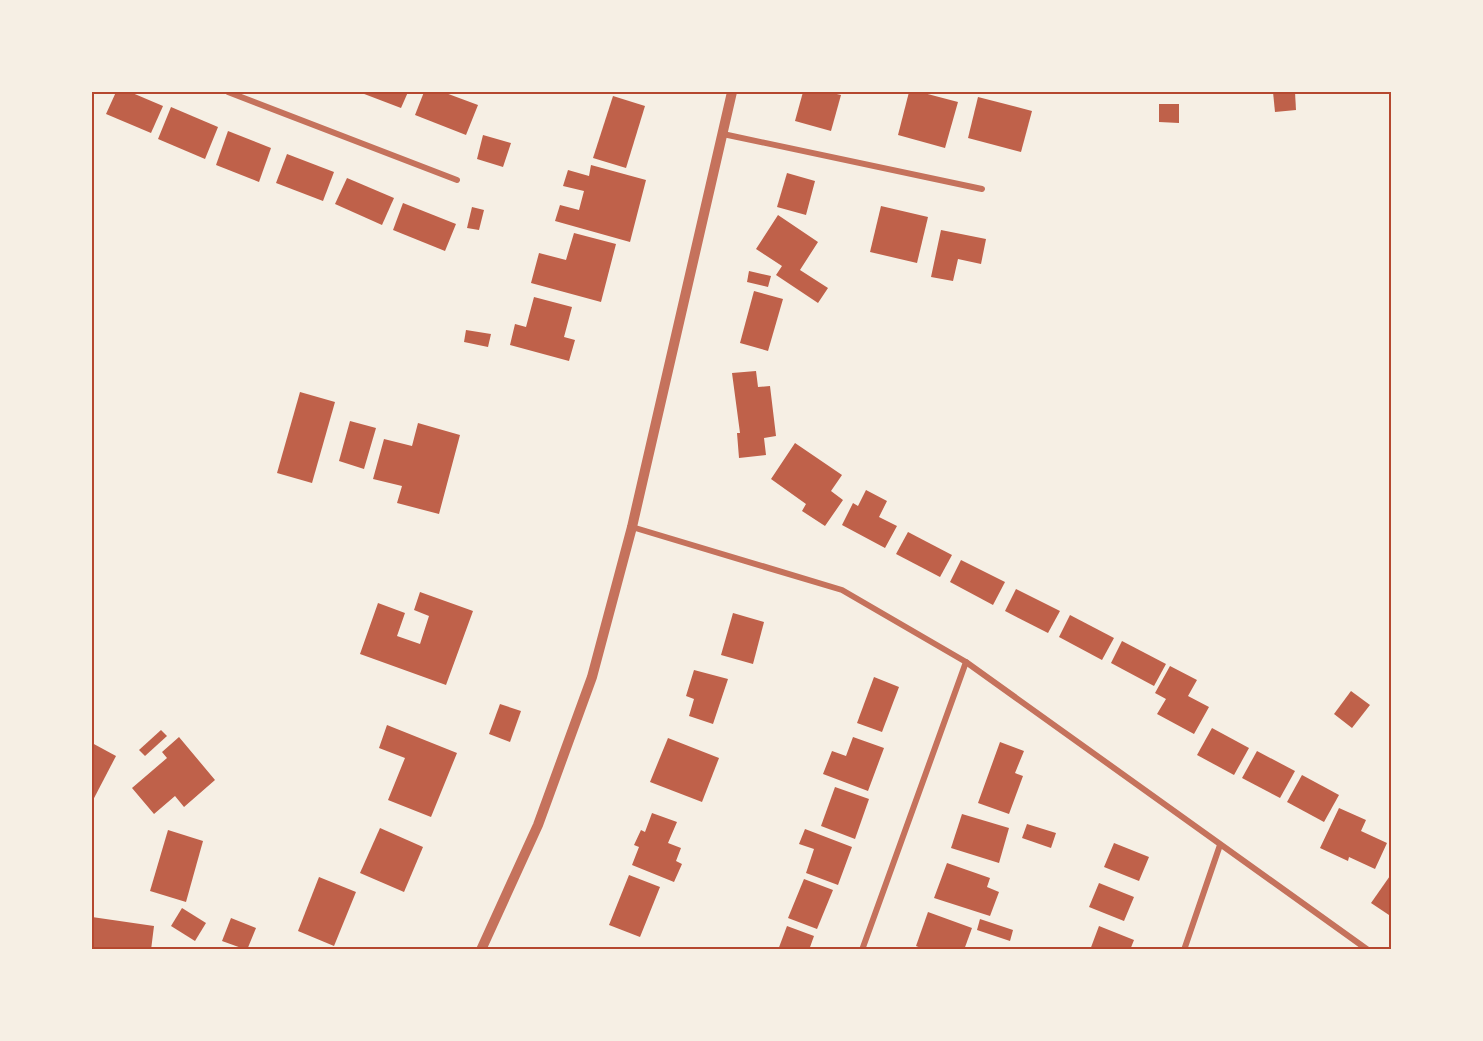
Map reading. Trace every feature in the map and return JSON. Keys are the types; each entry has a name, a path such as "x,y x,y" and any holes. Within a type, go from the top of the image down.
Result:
{"street":[{"path":"229,92 457,180"},
{"path":"481,950 538,825 592,677 632,528 732,92"},
{"path":"723,134 982,189"},
{"path":"632,528 842,590 966,662 1368,950"},
{"path":"862,950 966,662"},
{"path":"1184,950 1220,845"}],"building":[{"path":"116,92 130,92 163,106 151,133 106,114"},
{"path":"359,92 408,92 401,108"},
{"path":"424,92 443,92 478,105 466,135 415,115"},
{"path":"803,92 828,92 841,95 831,131 795,121"},
{"path":"909,92 920,92 958,102 945,148 898,135"},
{"path":"1273,92 1295,92 1296,110 1275,112"},
{"path":"613,96 645,106 626,168 593,158"},
{"path":"978,97 1032,111 1021,152 968,138"},
{"path":"1159,104 1179,104 1179,123 1159,122"},
{"path":"171,107 218,127 205,159 158,139"},
{"path":"228,131 271,148 259,182 216,165"},
{"path":"483,135 511,143 503,167 477,159"},
{"path":"287,154 334,172 323,201 276,183"},
{"path":"591,165 646,180 630,242 555,221 560,205 579,210 584,191 563,186 568,170 589,176"},
{"path":"787,173 815,181 806,215 777,207"},
{"path":"347,178 394,198 382,225 335,204"},
{"path":"403,203 456,224 445,251 393,230"},
{"path":"881,206 928,217 917,263 870,252"},
{"path":"472,207 484,210 479,230 467,228"},
{"path":"778,215 818,242 800,270 828,288 818,303 776,275 782,266 756,249"},
{"path":"941,230 986,239 981,264 958,259 953,281 931,277"},
{"path":"574,233 616,244 601,302 531,283 539,253 566,260"},
{"path":"749,271 771,276 768,287 747,282"},
{"path":"754,291 783,299 768,351 740,343"},
{"path":"534,297 572,307 564,337 575,340 569,361 510,345 515,324 526,327"},
{"path":"466,330 491,334 488,347 464,342"},
{"path":"756,371 758,387 770,386 776,436 764,438 766,455 739,458 737,433 740,433 732,373"},
{"path":"300,392 335,402 312,483 277,473"},
{"path":"350,421 376,428 364,469 339,461"},
{"path":"418,423 460,435 439,514 397,503 402,486 373,479 384,439 412,446"},
{"path":"795,443 842,475 831,491 843,500 825,526 802,511 806,504 771,479"},
{"path":"866,490 887,501 879,517 897,526 885,548 842,525 853,503 858,506"},
{"path":"908,532 952,555 940,577 896,554"},
{"path":"961,560 1005,582 993,605 950,582"},
{"path":"1016,589 1060,611 1048,633 1005,611"},
{"path":"420,592 473,611 446,685 360,654 378,603 405,613 397,636 420,644 429,616 414,610"},
{"path":"733,613 764,622 753,664 721,655"},
{"path":"1070,615 1114,638 1102,660 1059,637"},
{"path":"1122,641 1166,664 1154,686 1111,663"},
{"path":"1170,666 1197,680 1188,696 1209,707 1194,734 1157,714 1166,699 1155,693"},
{"path":"694,670 728,679 713,724 689,716 694,699 686,696"},
{"path":"874,677 899,687 882,732 857,723"},
{"path":"1351,691 1370,705 1352,728 1334,714"},
{"path":"500,704 521,711 510,742 489,734"},
{"path":"387,725 457,753 431,817 388,800 405,758 379,748"},
{"path":"1212,728 1249,748 1234,775 1197,755"},
{"path":"161,730 167,736 145,756 139,750"},
{"path":"179,737 215,780 184,807 175,796 154,814 132,788 167,758 162,752"},
{"path":"853,737 884,748 868,791 823,774 832,751 846,756"},
{"path":"668,738 719,758 702,802 650,782"},
{"path":"1000,742 1024,751 1015,773 1023,776 1009,814 978,803"},
{"path":"92,743 116,756 92,802"},
{"path":"1257,751 1295,771 1280,798 1242,778"},
{"path":"1302,775 1339,795 1324,822 1287,802"},
{"path":"835,787 869,799 855,839 821,826"},
{"path":"1339,808 1366,820 1361,831 1387,843 1375,869 1349,857 1348,861 1320,848"},
{"path":"652,813 677,822 668,843 681,848 676,861 682,864 674,882 632,865 639,847 634,845 641,830 645,832"},
{"path":"962,814 1009,828 999,863 951,848"},
{"path":"1027,824 1056,833 1051,848 1022,838"},
{"path":"380,828 423,847 404,892 360,873"},
{"path":"805,829 852,847 838,885 806,873 814,849 799,844"},
{"path":"168,830 203,841 186,902 150,891"},
{"path":"1114,843 1149,857 1139,881 1104,867"},
{"path":"947,863 990,878 987,887 999,892 990,916 934,898"},
{"path":"1392,873 1392,917 1371,903"},
{"path":"629,875 660,887 640,937 609,925"},
{"path":"319,877 356,892 334,946 298,931"},
{"path":"804,879 833,890 817,929 788,918"},
{"path":"1099,883 1134,897 1124,921 1089,907"},
{"path":"182,908 206,923 195,941 171,926"},
{"path":"928,912 972,928 964,950 926,950 916,946"},
{"path":"92,917 154,926 151,950 92,950"},
{"path":"231,918 256,928 247,950 222,941"},
{"path":"980,919 1013,930 1010,941 977,930"},
{"path":"787,926 814,936 809,950 778,950"},
{"path":"1099,926 1134,940 1130,950 1090,950"}]}
